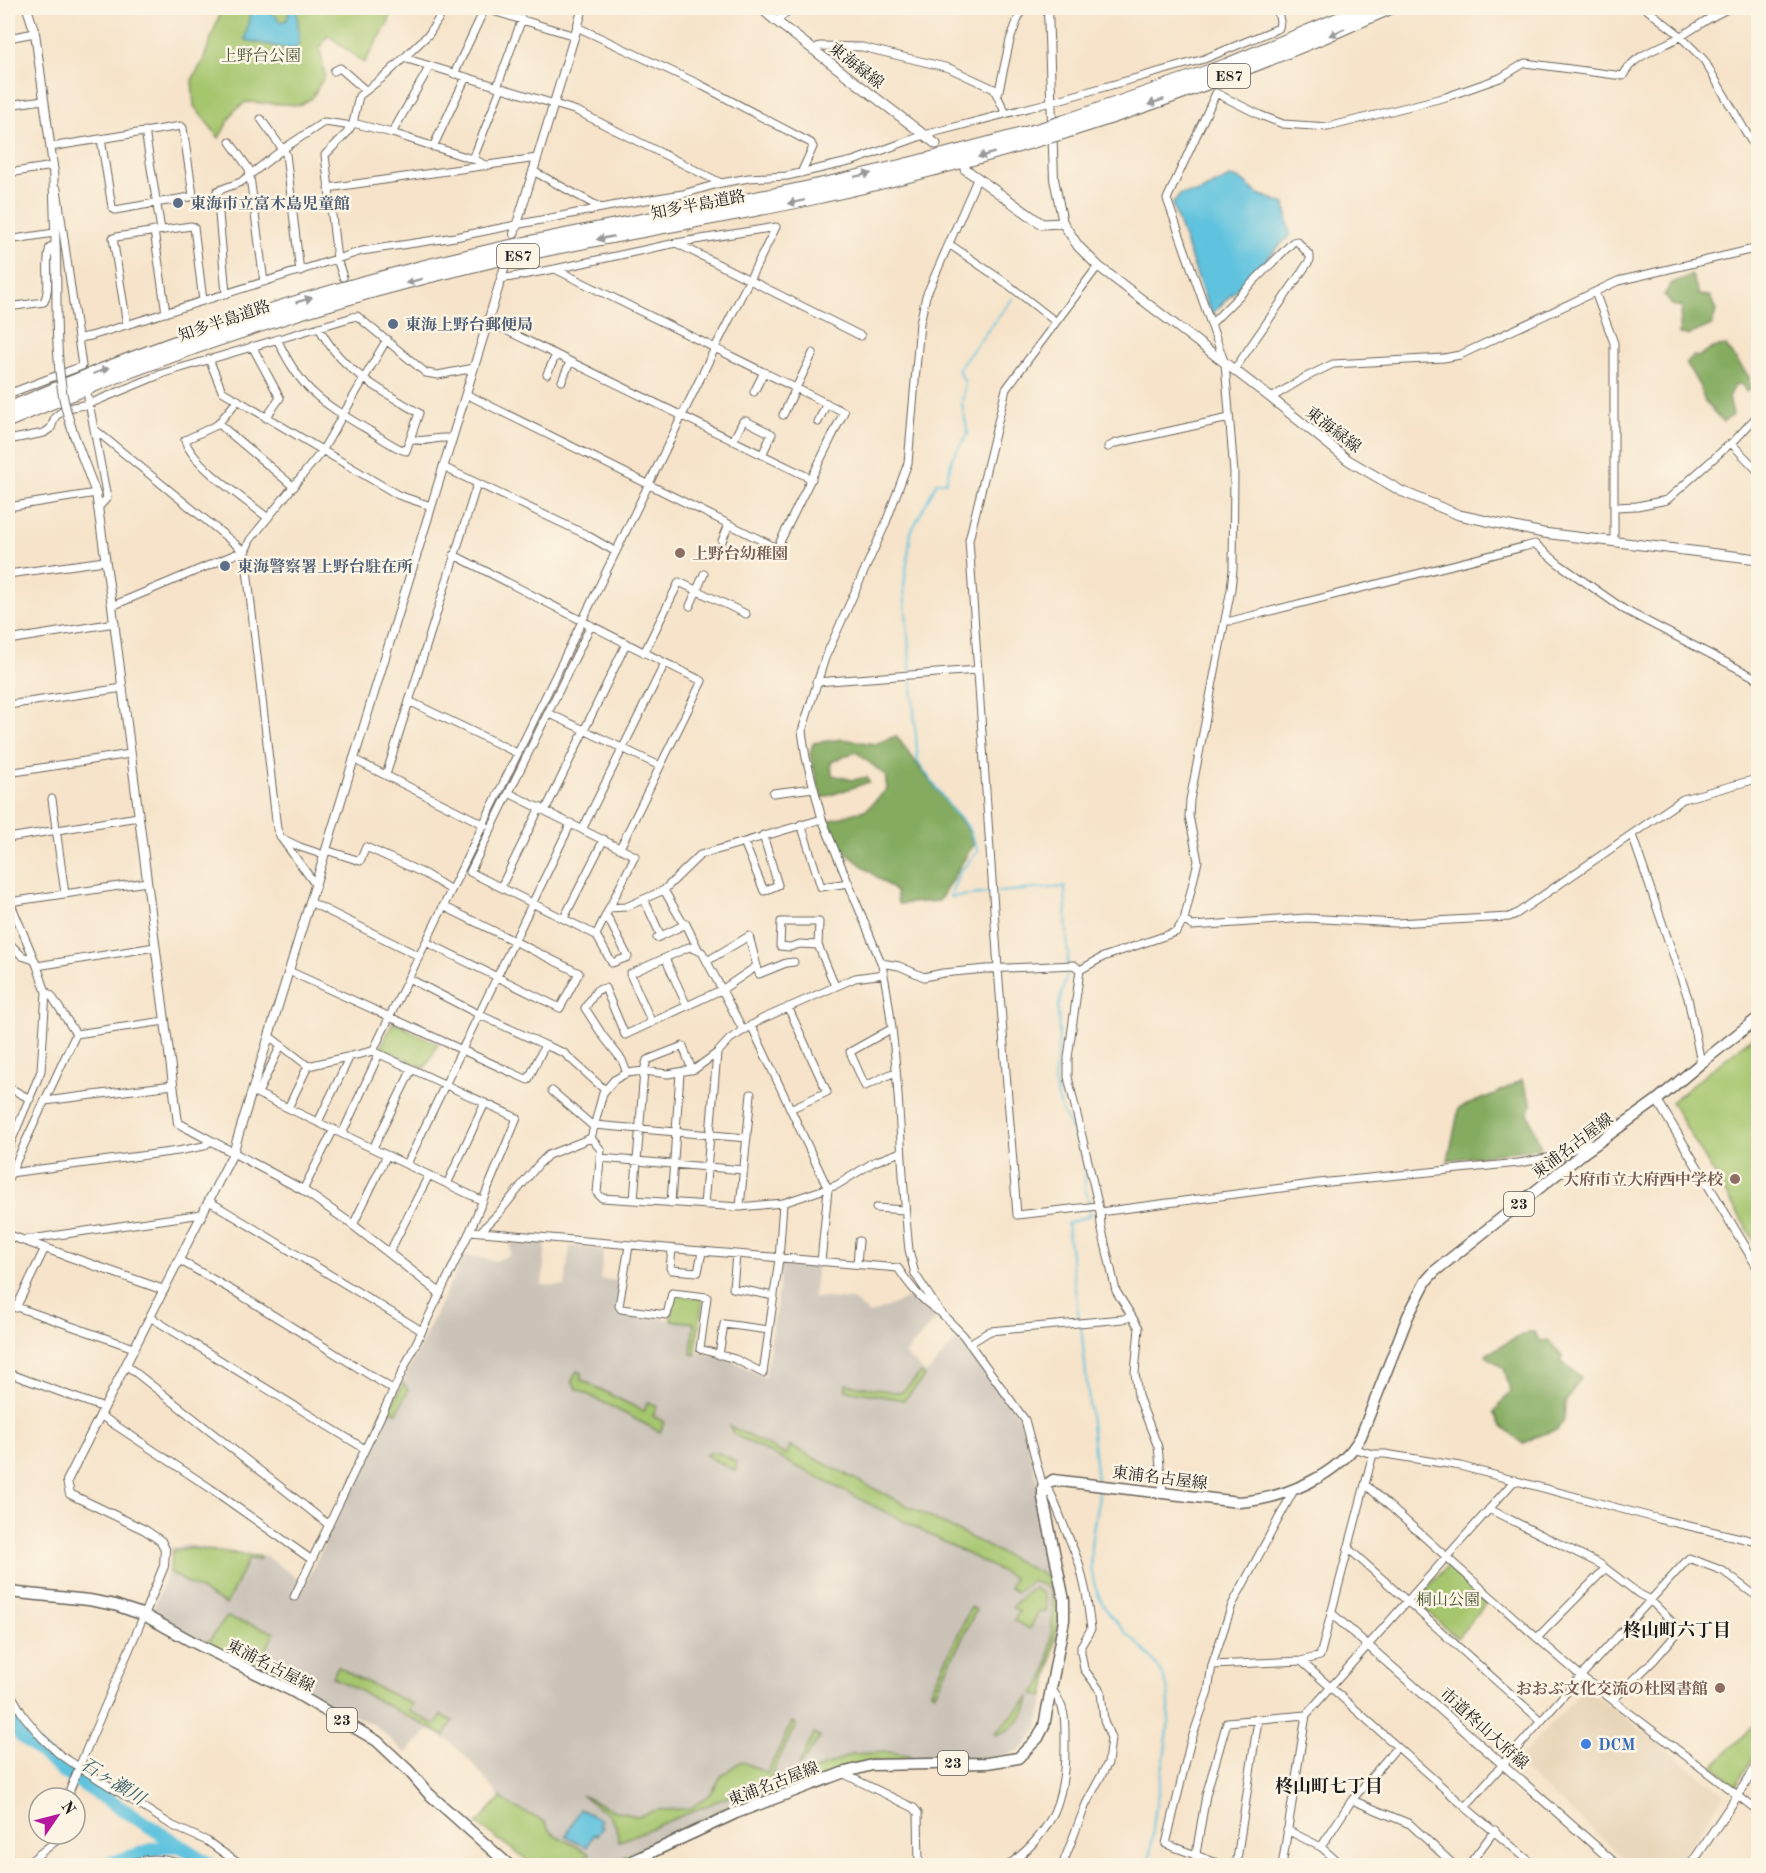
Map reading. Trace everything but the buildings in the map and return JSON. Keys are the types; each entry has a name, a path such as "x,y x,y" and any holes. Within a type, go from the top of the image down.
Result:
{"highway":[{"name":"知多半島道路","path":"8,421 81,390 185,351 278,319 381,289 491,262 885,182 1062,127 1227,65 1364,8"},
{"name":"知多半島道路","path":"1062,127 1167,99 1330,35 1390,8"},
{"name":"知多半島道路","path":"8,409 170,345 274,309 379,278 488,251 882,171 1041,134"}],"main road":[{"name":"東海緑線","path":"761,8 936,144"},
{"path":"965,169 1042,224 1063,223"},
{"name":"東海緑線","path":"1063,223 1078,246 1098,266 1348,460 1401,491 1459,515 1538,532 1758,559"},
{"name":"東浦名古屋線","path":"622,1866 736,1813 842,1773 872,1765 925,1762 966,1764 1018,1758 1038,1738 1044,1726 1064,1620 1064,1600 1043,1488 1053,1480 1239,1502 1255,1501 1315,1480 1337,1466 1355,1449 1408,1316 1426,1281 1444,1263 1598,1142 1658,1100 1701,1063 1757,1022"},
{"name":"東浦名古屋線","path":"8,1592 89,1600 115,1605 144,1615 292,1691 377,1741 510,1866"}],"street":[{"path":"8,394 82,366 35,33 27,8"},
{"path":"343,277 338,259 325,155 347,133 359,96 386,75 429,34 445,8"},
{"path":"454,74 484,8 576,31 699,84 811,143 813,147 801,173"},
{"path":"514,234 583,8"},
{"path":"776,21 789,10 802,8"},
{"path":"999,95 1010,40 1022,8"},
{"path":"1048,8 1054,179 1063,223"},
{"path":"79,338 300,272 362,251 455,237 682,194 722,183 801,173 853,161 924,135 1204,59 1279,28 1277,8"},
{"path":"1645,8 1704,60 1758,153"},
{"path":"1080,970 1103,957 1176,932 1184,920 1198,861 1189,816 1190,800 1231,589 1234,472 1225,364 1167,198 1216,93 1260,116 1284,124 1328,127 1446,97 1500,78 1525,63 1623,76 1628,67 1637,60 1680,37 1714,14 1730,8"},
{"path":"473,159 522,19"},
{"path":"8,38 35,33"},
{"path":"812,49 820,46 861,47 949,68 994,89 999,95 1006,114"},
{"path":"404,58 577,111 722,183"},
{"path":"392,133 429,66"},
{"path":"334,71 340,68 365,90"},
{"path":"433,147 466,77"},
{"path":"8,105 43,100"},
{"path":"261,118 284,149 300,272"},
{"path":"226,294 217,213 217,191 241,182 324,122 392,133 473,159 486,166"},
{"path":"50,147 181,126 193,195 115,210 112,207 101,139"},
{"path":"145,132 157,203 166,313"},
{"path":"230,142 249,169 264,282"},
{"path":"328,188 537,158"},
{"path":"8,173 53,166"},
{"path":"53,166 58,364 62,393 75,437 96,493 178,1123 209,1142 303,1190 353,1225 441,1293"},
{"path":"533,171 601,208"},
{"path":"978,177 926,296 920,323 908,463 885,525 825,657 802,731 822,819 884,974 895,1072 909,1250 915,1274 940,1312 969,1344 1017,1406 1025,1420 1043,1488 1052,1496 1079,1563 1086,1592 1091,1629 1081,1646 1081,1652 1084,1669 1101,1692 1104,1721 1111,1738 1108,1763 1086,1804 1062,1866"},
{"path":"127,325 113,238 191,225 194,227 203,301"},
{"path":"342,1134 389,1017 748,280 776,227 676,243 501,279"},
{"path":"8,240 54,233"},
{"path":"1211,324 1293,242 1297,241 1310,256 1310,260 1234,370"},
{"path":"676,243 861,336"},
{"path":"949,244 1006,283 1056,322"},
{"path":"8,307 44,302 47,296 47,257 50,247 55,245"},
{"path":"1271,398 1304,378 1334,364 1444,358 1460,355 1618,281 1758,248"},
{"path":"72,1786 164,1566 165,1549 161,1541 146,1530 70,1494 67,1481 233,1153 255,1092 269,1036 315,884 505,266"},
{"path":"1098,266 1006,389 969,540 1017,1215 1519,1163 1558,1156 1587,1143 1598,1142"},
{"path":"466,394 777,549 844,412 555,269"},
{"path":"1594,292 1614,343 1614,541"},
{"path":"351,309 353,317"},
{"path":"8,440 44,433 51,428 60,413 73,407 89,405 164,373 357,316 432,375 474,368"},
{"path":"489,322 812,479"},
{"path":"277,339 290,367 317,398 404,451 408,449 419,413 363,379 327,344 319,327"},
{"path":"315,884 281,838 277,829 245,552 249,540 322,451 387,339"},
{"path":"252,346 280,398 266,418"},
{"path":"783,415 813,353"},
{"path":"547,374 556,355"},
{"path":"209,359 222,391 398,495 431,506"},
{"path":"562,381 570,362"},
{"path":"754,392 764,372"},
{"path":"87,392 107,498 98,508"},
{"path":"238,400 219,423 185,440 186,444 195,459 268,518"},
{"path":"818,422 827,403"},
{"path":"1735,440 1758,415"},
{"path":"1108,447 1116,443 1229,418"},
{"path":"733,441 743,421 746,421 771,434 762,455"},
{"path":"219,423 294,487"},
{"path":"94,429 245,552"},
{"path":"412,439 417,441 445,437 452,439"},
{"path":"1615,507 1637,506 1667,500 1731,443 1758,471"},
{"path":"443,467 585,534 616,552"},
{"path":"386,775 477,484"},
{"path":"8,507 96,493"},
{"path":"722,541 729,524"},
{"path":"1535,544 1538,532"},
{"path":"1225,621 1535,544"},
{"path":"1535,544 1558,564 1625,610 1758,679"},
{"path":"112,606 245,552"},
{"path":"454,555 702,681 620,848"},
{"path":"8,574 105,561"},
{"path":"690,606 704,574"},
{"path":"644,653 679,582 746,614"},
{"path":"8,640 114,624"},
{"path":"591,625 470,872 596,935 612,963 628,957 608,918 604,917"},
{"path":"501,887 626,644"},
{"path":"583,828 665,663"},
{"path":"816,682 977,670"},
{"path":"8,705 123,688"},
{"path":"410,701 518,753"},
{"path":"548,713 660,766"},
{"path":"8,772 130,753"},
{"path":"353,759 491,829"},
{"path":"1184,920 1192,926 1306,918 1396,923 1509,917 1683,799 1753,780 1758,775"},
{"path":"773,793 814,789"},
{"path":"509,793 635,856 596,935"},
{"path":"52,800 65,894"},
{"path":"8,838 138,817"},
{"path":"609,908 626,907 664,890 700,855 822,819"},
{"path":"407,1164 447,1085 571,823"},
{"path":"801,824 821,887 849,883"},
{"path":"1632,835 1688,998 1701,1063"},
{"path":"744,842 764,891 778,885 764,836"},
{"path":"281,838 300,847 360,861 366,848 425,874 452,890"},
{"path":"564,918 604,839"},
{"path":"8,1149 41,1071 46,992 36,963 8,900 147,882"},
{"path":"664,890 723,989 743,1029"},
{"path":"644,899 659,937 684,925"},
{"path":"310,902 419,956"},
{"path":"426,942 560,1008 579,973 443,906"},
{"path":"818,945 780,946 781,922 819,922 818,945 835,986"},
{"path":"707,961 749,936 759,974 794,962"},
{"path":"8,942 22,956 36,963 156,947"},
{"path":"652,1023 630,974 689,947 699,951"},
{"path":"665,958 687,1006"},
{"path":"881,963 899,966 924,977 998,968 1063,965 1073,965 1080,970"},
{"path":"627,1073 622,1060 585,1008 597,990 605,987 625,1035 723,989 757,966"},
{"path":"1080,970 1068,1058 1068,1077 1095,1208 1116,1291 1139,1328 1135,1373 1138,1396 1158,1447 1163,1493"},
{"path":"289,971 528,1080 545,1045"},
{"path":"591,1138 605,1090 614,1080 627,1073 644,1071 668,1074 692,1070 751,1025 855,978 884,974"},
{"path":"408,978 480,1015 564,1053 605,1090"},
{"path":"46,992 51,995 76,1034"},
{"path":"788,1007 828,1092 790,1109"},
{"path":"76,1034 165,1021"},
{"path":"751,1025 828,1189 821,1262"},
{"path":"891,1029 849,1052 865,1086 895,1072"},
{"path":"9,1176 76,1034"},
{"path":"269,1036 308,1066"},
{"path":"255,1092 281,1045"},
{"path":"634,1200 644,1071 647,1060 683,1046 692,1070"},
{"path":"294,1597 441,1293 483,1201 517,1118 376,1052 308,1066"},
{"path":"704,1205 717,1053"},
{"path":"318,1122 350,1056"},
{"path":"288,1107 308,1066"},
{"path":"373,1148 412,1069"},
{"path":"671,1203 680,1073"},
{"path":"45,1101 173,1085"},
{"path":"8,1087 30,1099"},
{"path":"552,1091 594,1126 747,1138"},
{"path":"255,1092 483,1201"},
{"path":"740,1207 751,1095"},
{"path":"1658,1100 1758,1268"},
{"path":"447,1184 485,1103"},
{"path":"303,1190 334,1129"},
{"path":"591,1138 601,1150 597,1193 602,1198 740,1207 783,1203 828,1189 874,1162 901,1152"},
{"path":"480,1232 548,1155 591,1138"},
{"path":"9,1176 178,1151 204,1146 209,1142"},
{"path":"353,1225 387,1155"},
{"path":"600,1158 744,1170"},
{"path":"390,1253 429,1174"},
{"path":"209,1201 422,1331"},
{"path":"629,1246 619,1306 621,1309 667,1315 672,1293 707,1297 699,1349 735,1359 763,1374 779,1259 783,1203"},
{"path":"876,1208 905,1210"},
{"path":"23,1241 202,1214"},
{"path":"470,1230 898,1269 918,1295 940,1312"},
{"path":"8,1235 164,1290"},
{"path":"857,1264 859,1240"},
{"path":"16,1308 45,1248"},
{"path":"672,1250 670,1268 672,1270 698,1272 702,1252"},
{"path":"736,1255 733,1288 774,1296"},
{"path":"179,1260 394,1390"},
{"path":"8,1304 134,1348"},
{"path":"150,1317 365,1449"},
{"path":"969,1344 990,1331 1131,1317"},
{"path":"719,1355 724,1324 769,1330"},
{"path":"126,1365 329,1525"},
{"path":"8,1373 102,1412 312,1560"},
{"path":"1355,1449 1373,1454 1460,1466 1659,1520 1758,1542"},
{"path":"1212,1665 1300,1661 1320,1656 1373,1454"},
{"path":"1282,1866 1306,1715 1515,1480"},
{"path":"1366,1485 1581,1676 1758,1810"},
{"path":"1225,1866 1166,1844 1190,1743 1208,1692 1212,1665 1232,1605 1295,1488"},
{"path":"1488,1509 1605,1569 1650,1600 1680,1630 1654,1660 1614,1699"},
{"path":"1348,1549 1541,1721"},
{"path":"1465,1807 1689,1558 1724,1571 1752,1593 1758,1594"},
{"path":"1536,1638 1605,1569"},
{"name":"市道柊山大府線","path":"1331,1613 1618,1866"},
{"path":"1300,1661 1535,1866"},
{"path":"8,1689 23,1715 60,1755 173,1826 207,1841 242,1866"},
{"path":"1007,1866 1026,1852 1037,1840 1052,1818 1060,1796 1064,1774 1065,1719 1062,1703 1052,1689"},
{"path":"1191,1866 1196,1854 1206,1795 1227,1722 1306,1715"},
{"path":"1236,1866 1258,1720"},
{"path":"1321,1847 1352,1800 1396,1747"},
{"path":"1702,1866 1692,1862 1758,1765"},
{"path":"842,1773 914,1808 918,1813 919,1866"},
{"path":"1352,1800 1410,1824 1455,1866"},
{"path":"1287,1830 1321,1847 1338,1862 1336,1866"},
{"path":"1468,1866 1495,1830"},
{"path":"24,1866 50,1846"},
{"path":"120,1866 145,1858 173,1860 186,1866"}],"shaded area":[{"path":"511,1239 546,1243 542,1285 565,1286 570,1246 604,1249 600,1279 620,1281 617,1311 671,1320 675,1295 703,1299 696,1351 736,1362 765,1378 781,1263 783,1262 817,1265 813,1297 853,1300 870,1314 906,1299 913,1292 938,1317 905,1354 926,1374 959,1337 1002,1390 1022,1422 1038,1483 1061,1602 1040,1721 1025,1746 1018,1751 987,1758 872,1761 610,1866 534,1865 477,1824 500,1797 470,1761 450,1742 429,1730 406,1753 373,1724 305,1694 157,1619 153,1610 170,1565 172,1555 170,1548 187,1545 266,1556 305,1584 464,1255 496,1261 510,1255"},
{"path":"1585,1687 1724,1794 1678,1865 1633,1865 1515,1763"}],"green space":[{"name":"上野台公園","path":"222,8 391,8 389,22 364,63 328,35 320,49 325,75 312,98 300,105 246,102 234,111 219,138 194,106 192,80 203,61"},
{"path":"1692,275 1699,295 1710,296 1716,311 1712,325 1689,335 1679,334 1682,307 1672,305 1664,295 1672,283"},
{"path":"1726,346 1749,377 1750,390 1746,392 1742,385 1736,384 1729,397 1733,415 1723,422 1705,402 1700,387 1686,363 1693,356 1699,357 1713,348"},
{"path":"896,736 970,833 973,845 939,901 898,904 896,892 841,849 829,821 867,809 887,789 885,775 856,752 831,762 832,775 853,780 867,777 869,782 822,798 810,755 813,743 842,739 875,744"},
{"path":"393,1022 438,1044 425,1068 381,1047"},
{"name":"大府市立大府西中学校","path":"1754,1036 1758,1042 1758,1247 1671,1102"},
{"path":"1522,1080 1532,1105 1528,1113 1541,1148 1448,1160 1459,1108"},
{"path":"675,1295 703,1299 695,1355 691,1354 694,1323 671,1320"},
{"path":"1528,1332 1534,1332 1540,1341 1548,1340 1562,1356 1561,1362 1581,1377 1565,1403 1564,1420 1556,1430 1523,1444 1502,1427 1494,1412 1510,1391 1504,1368 1486,1356 1487,1353"},
{"path":"577,1371 582,1373 580,1379 643,1411 648,1402 657,1406 653,1416 664,1422 660,1432 577,1389 572,1381"},
{"path":"921,1373 925,1376 904,1400 846,1390 846,1384 901,1393"},
{"path":"403,1383 408,1390 397,1413 390,1409"},
{"path":"730,1426 786,1455 790,1446 1056,1581 1060,1615 1044,1697 1033,1693 1043,1680 1050,1646 1052,1605 1051,1595 1046,1587 1031,1581 1017,1592 1009,1588 1014,1578 733,1434"},
{"path":"719,1453 736,1462 736,1471 705,1455"},
{"path":"191,1548 260,1557 259,1560 248,1559 226,1605 169,1572 173,1550"},
{"name":"桐山公園","path":"1448,1565 1486,1604 1457,1638 1416,1601"},
{"path":"1035,1588 1043,1594 1046,1605 1045,1613 1039,1610 1030,1629 1014,1621 1019,1611 1012,1607 1030,1589"},
{"path":"971,1607 976,1610 935,1693 931,1691"},
{"path":"227,1617 275,1632 265,1651 291,1666 284,1682 207,1643"},
{"path":"338,1666 412,1704 409,1711 436,1725 441,1715 453,1721 445,1736 333,1677"},
{"path":"1030,1697 1029,1704 1019,1720 1009,1729 996,1735 995,1733"},
{"path":"792,1722 796,1724 769,1780 618,1842 617,1827 608,1814 581,1795 615,1811 638,1816 657,1810 689,1809 710,1795 722,1775 741,1761 767,1773"},
{"path":"1752,1726 1758,1729 1758,1751 1735,1786 1714,1766"},
{"path":"814,1734 820,1737 799,1767 798,1766"},
{"path":"888,1752 908,1755 912,1760 873,1761 613,1865 605,1866 724,1809 853,1754"},
{"path":"501,1797 508,1804 545,1822 550,1832 590,1854 564,1865 534,1865 477,1824"}],"water":[{"path":"251,8 267,8 281,22 287,20 290,8 298,8 299,41 294,50 245,40"},
{"path":"1230,177 1240,179 1258,194 1285,204 1290,235 1211,315 1172,204 1181,194 1197,193"},
{"path":"580,1809 601,1820 599,1825 603,1827 597,1835 594,1834 587,1847 566,1836"}],"waterway":[{"path":"990,893 950,897 959,873 978,851 967,825 953,811 918,762 904,586 911,532 937,482 946,482 953,456 968,434 962,404 965,383 958,369 1013,298"},
{"path":"996,892 1065,887 1068,956 1058,1009 1059,1037 1054,1082 1061,1108 1081,1150 1085,1167 1085,1188 1090,1206 1090,1215 1067,1224 1079,1320"},
{"path":"1081,1326 1097,1481"},
{"path":"1098,1490 1099,1497 1091,1541 1094,1584 1110,1615 1147,1653 1159,1669 1168,1694 1166,1745 1147,1866"},
{"name":"石ヶ瀬川","path":"8,1714 21,1736 64,1772 212,1866"},
{"path":"102,1866 155,1849 180,1845"}],"tunnel":[{"path":"683,194 693,240"}],"place":[{"name":"東海市立富木島児童館","path":"178,203"},
{"name":"東海上野台郵便局","path":"393,324"},
{"name":"上野台幼稚園","path":"680,553"},
{"name":"東海警察署上野台駐在所","path":"225,566"},
{"name":"大府市立大府西中学校","path":"1735,1179"},
{"name":"おおぶ文化交流の杜図書館","path":"1720,1688"},
{"name":"DCM","path":"1586,1744"}],"district":[{"name":"柊山町六丁目","path":"1677,1630"},
{"name":"柊山町七丁目","path":"1329,1786"}]}
